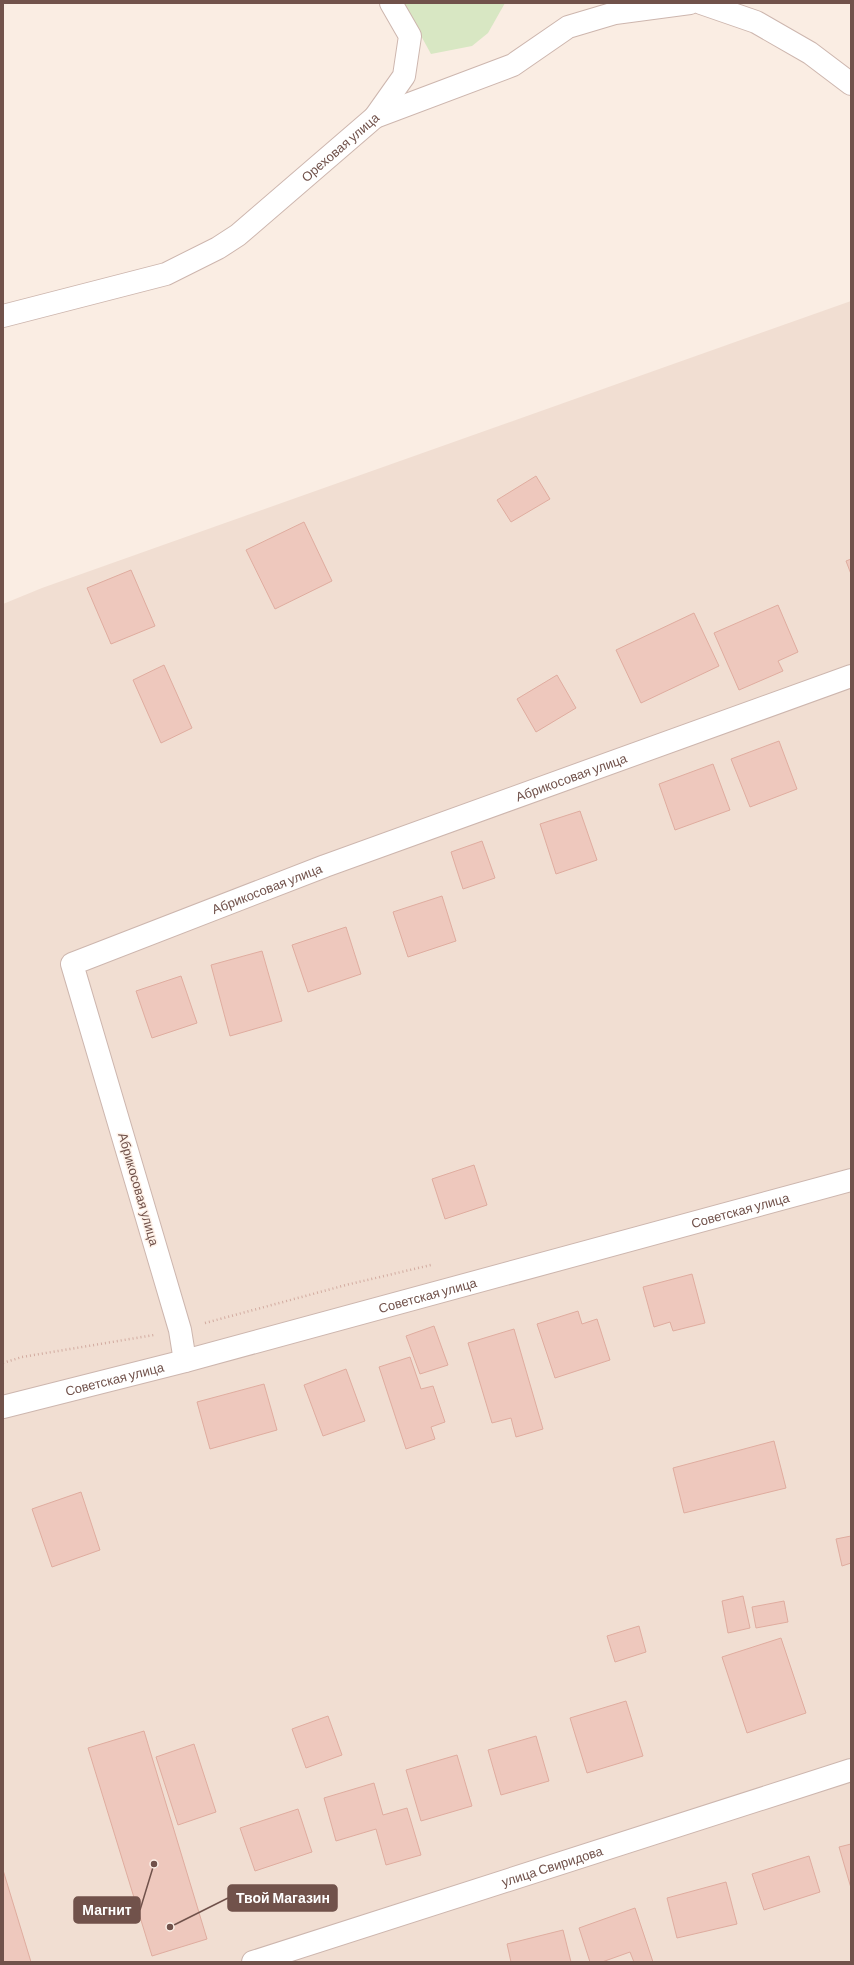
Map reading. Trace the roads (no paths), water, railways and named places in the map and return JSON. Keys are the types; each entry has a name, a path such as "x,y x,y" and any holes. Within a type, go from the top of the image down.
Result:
{"street":[{"path":"375,117 404,76 410,36 391,3"},
{"name":"Ореховая улица","path":"3,316 166,274 218,248 238,235 375,117 513,65 568,27 615,13 690,3"},
{"path":"701,3 756,22 810,53 851,84"},
{"name":"Абрикосовая улица","path":"185,1360 180,1330 72,964 325,866 851,676"},
{"name":"Советская улица","path":"3,1407 185,1360 851,1180"},
{"name":"улица Свиридова","path":"253,1962 851,1770"}],"place":[{"name":"Магнит","path":"154,1864"},
{"name":"Твой Магазин","path":"170,1927"}]}
